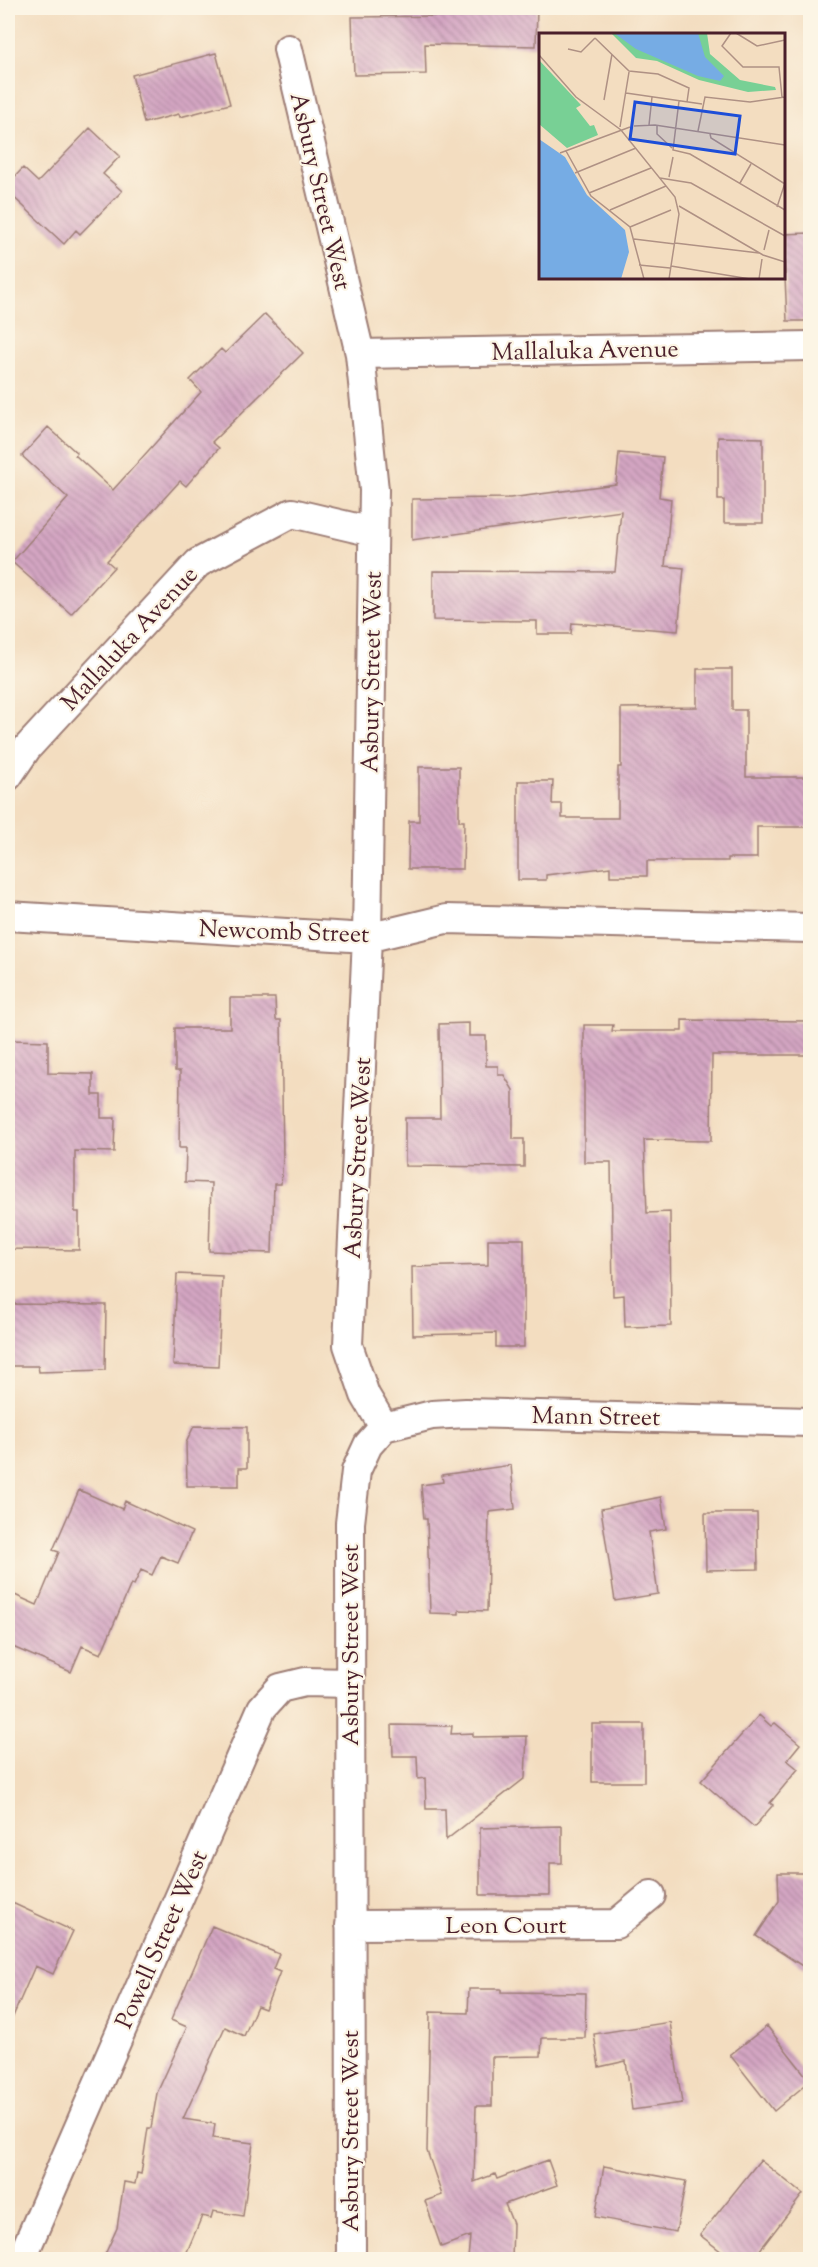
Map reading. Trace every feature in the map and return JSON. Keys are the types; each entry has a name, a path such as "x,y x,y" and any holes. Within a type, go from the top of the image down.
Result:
{"street":[{"name":"Asbury Street West","path":"288,49 360,354 374,490 367,938 348,1345 365,1395 384,1427 369,1445 356,1471 350,1523 351,2259"},
{"name":"Mallaluka Avenue","path":"360,354 810,346"},
{"name":"Mallaluka Avenue","path":"8,776 27,748 198,563 292,513 373,532"},
{"name":"Newcomb Street","path":"8,916 367,938 446,920 810,928"},
{"name":"Mann Street","path":"384,1427 432,1415 466,1413 810,1422"},
{"name":"Powell Street West","path":"21,2259 261,1708 279,1688 305,1682 350,1683"},
{"name":"Leon Court","path":"350,1925 616,1924 651,1895"}],"building":[{"path":"451,8 537,8 536,46 425,44 426,74 354,75 352,17 451,16"},
{"path":"216,53 230,104 180,117 179,114 144,123 132,75"},
{"path":"90,128 120,156 103,174 122,191 80,234 76,230 64,244 8,192 8,184 23,168 38,182"},
{"path":"810,233 810,321 787,321 785,234"},
{"path":"265,314 303,353 212,442 219,448 186,486 180,481 107,561 114,567 71,614 12,562 68,498 22,456 48,427 113,490 201,392 190,380 221,349 225,353"},
{"path":"718,437 763,438 763,523 724,523 724,500 718,500"},
{"path":"619,453 663,457 659,497 671,499 665,566 684,568 678,631 572,623 571,634 537,634 537,621 433,620 433,571 615,572 621,511 412,540 412,499 510,498 616,484"},
{"path":"697,669 732,669 732,710 746,710 746,777 810,777 810,827 757,827 757,858 728,858 728,861 647,861 647,876 610,876 610,867 546,875 546,880 518,880 518,781 553,781 552,804 562,804 562,818 618,818 621,708 697,707"},
{"path":"419,767 459,767 459,821 464,821 463,869 408,869 409,821 419,821"},
{"path":"230,998 275,998 276,1020 281,1020 283,1159 281,1184 274,1184 272,1253 209,1251 211,1183 185,1182 186,1148 179,1148 180,1071 175,1071 175,1028 230,1028"},
{"path":"682,1020 810,1021 810,1055 712,1055 711,1141 644,1140 647,1213 670,1212 671,1326 625,1327 624,1295 613,1296 611,1162 584,1162 584,1025 613,1025 612,1031 682,1031"},
{"path":"469,1023 469,1036 486,1036 486,1066 498,1066 498,1075 504,1075 513,1090 513,1139 524,1139 524,1167 405,1166 405,1118 440,1118 439,1024"},
{"path":"10,1040 48,1041 48,1073 93,1074 93,1095 101,1095 101,1118 115,1118 114,1152 75,1151 75,1212 79,1212 79,1250 8,1249 11,1137 8,1137"},
{"path":"488,1239 524,1239 524,1347 496,1347 496,1333 413,1335 412,1267 488,1265"},
{"path":"177,1274 222,1276 218,1367 173,1365"},
{"path":"8,1304 106,1305 105,1370 39,1372 38,1366 8,1366"},
{"path":"194,1426 247,1427 247,1468 239,1468 239,1486 187,1486 186,1443"},
{"path":"511,1465 515,1509 489,1512 487,1611 459,1610 459,1614 430,1613 427,1519 424,1519 421,1485 443,1482 442,1475"},
{"path":"79,1490 122,1509 125,1501 192,1532 178,1563 161,1556 152,1575 141,1570 134,1585 131,1584 101,1654 82,1646 71,1672 8,1645 8,1592 37,1605 59,1552 53,1550"},
{"path":"661,1497 666,1529 649,1532 658,1594 615,1601 601,1509"},
{"path":"705,1513 757,1513 758,1569 706,1570"},
{"path":"759,1715 771,1726 775,1723 800,1744 787,1760 798,1769 770,1803 773,1805 754,1827 701,1781"},
{"path":"592,1724 644,1724 644,1782 592,1782"},
{"path":"392,1725 452,1726 451,1734 473,1733 473,1737 527,1736 525,1778 446,1840 445,1809 426,1809 425,1778 418,1779 417,1756 393,1756"},
{"path":"562,1826 562,1863 550,1863 550,1895 480,1895 480,1828"},
{"path":"778,1873 810,1873 810,1971 756,1936 779,1901"},
{"path":"8,1901 73,1931 53,1974 35,1966 8,2028"},
{"path":"212,1926 279,1954 273,1969 280,1972 265,2009 257,2006 244,2036 225,2027 183,2119 215,2124 213,2138 253,2143 243,2216 213,2211 211,2218 202,2216 184,2259 103,2259 117,2228 124,2182 135,2184 137,2173 141,2174 148,2128 151,2128 157,2093 187,2027 171,2020"},
{"path":"469,1989 501,1989 501,1992 586,1993 585,2038 542,2038 541,2056 492,2057 492,2106 476,2106 474,2182 495,2174 497,2179 548,2160 557,2185 505,2204 513,2224 512,2259 468,2259 470,2236 441,2247 425,2201 442,2195 427,2151 430,2012 468,2013"},
{"path":"670,2022 682,2103 632,2110 626,2061 599,2067 594,2034"},
{"path":"767,2026 810,2081 774,2111 730,2055"},
{"path":"760,2160 803,2194 753,2259 731,2259 700,2235"},
{"path":"604,2166 686,2181 676,2232 595,2217"}]}
